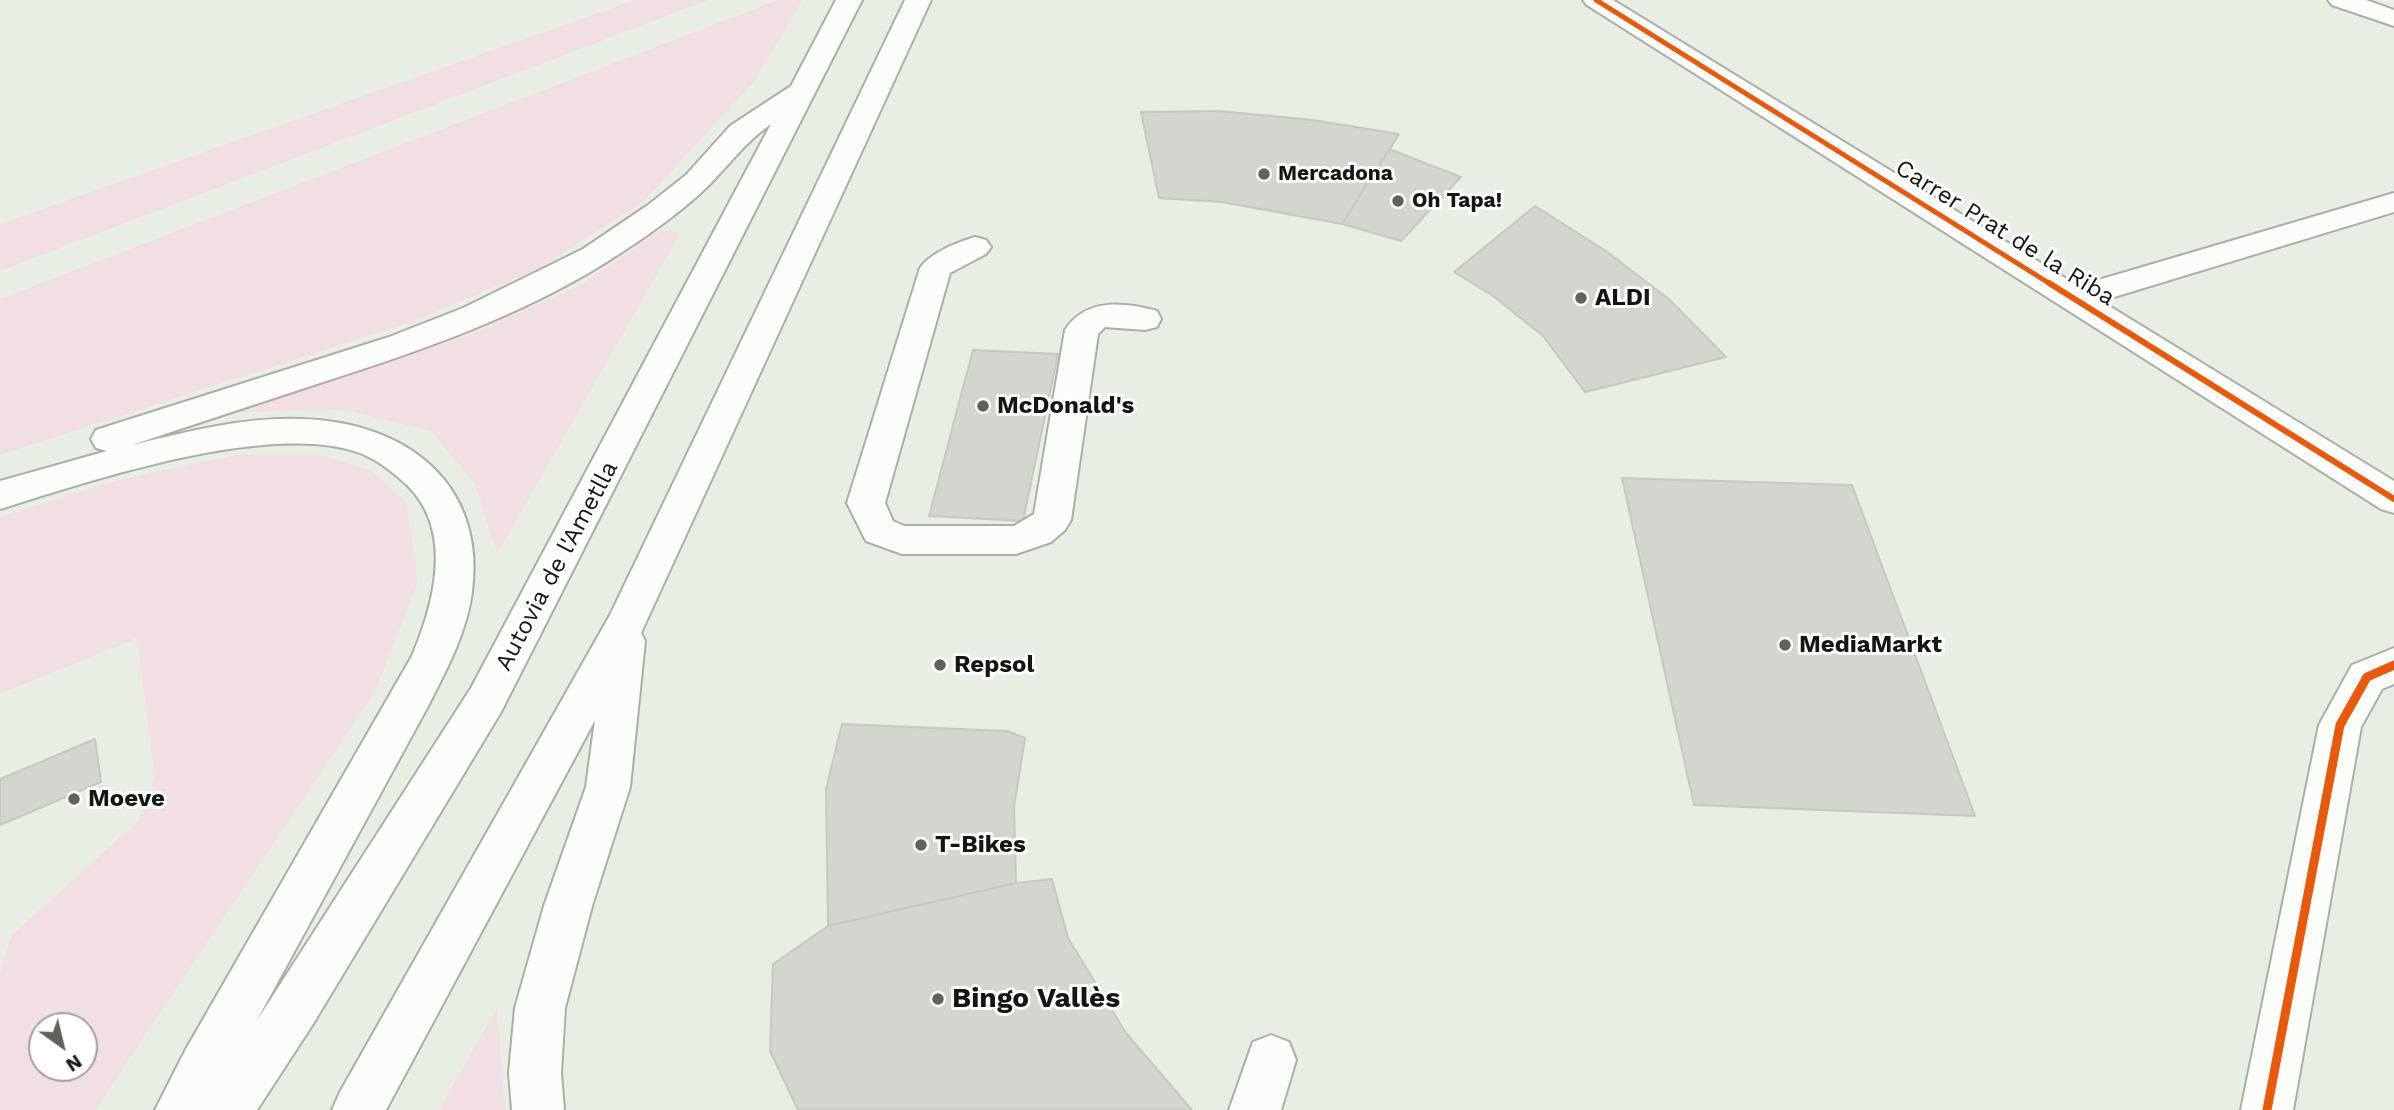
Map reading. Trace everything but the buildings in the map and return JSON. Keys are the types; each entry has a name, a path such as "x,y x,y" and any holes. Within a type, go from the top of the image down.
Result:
{"main road":[{"name":"Autovia de l'Ametlla","path":"227,1110 296,1007 486,701 765,167 849,0"},
{"path":"358,1110 627,621 918,0"},
{"name":"Carrer Prat de la Riba","path":"1596,0 2394,499"},
{"path":"2341,0 2394,18"},
{"path":"0,474 401,345 529,291 594,256 659,211 696,181 740,132 801,91"},
{"path":"2074,298 2394,202"},
{"path":"975,247 936,268 866,503 878,531 902,540 1016,540 1038,532 1052,520 1082,330 1097,316 1145,318"},
{"path":"0,495 121,460 220,436 273,430 326,433 376,445 416,468 438,496 452,528 456,570 447,616 430,661 181,1110"},
{"path":"538,1110 535,1073 540,1008 569,906 608,786 627,621"},
{"path":"2267,1110 2340,725 2367,677 2394,664"},
{"path":"1255,1110 1271,1060"}],"shaded area":[{"path":"635,0 708,0 0,271 0,224"},
{"path":"778,0 803,0 753,83 644,201 539,268 414,321 0,455 0,299"},
{"path":"660,231 681,232 497,554 475,484 431,431 345,410 237,412 469,335 577,287"},
{"path":"236,455 321,455 372,471 407,503 418,582 375,692 95,1110 0,1110 0,972 12,935 139,820 155,779 137,638 0,694 0,517 114,481"},
{"path":"497,1008 505,1110 439,1110"}],"cycle path":[{"path":"1596,0 2394,499"},
{"path":"2267,1110 2340,725 2367,677 2394,665"}],"place":[{"name":"Mercadona","path":"1264,174"},
{"name":"Oh Tapa!","path":"1398,201"},
{"name":"ALDI","path":"1581,298"},
{"name":"McDonald's","path":"983,406"},
{"name":"MediaMarkt","path":"1785,645"},
{"name":"Repsol","path":"940,665"},
{"name":"Moeve","path":"74,799"},
{"name":"T-Bikes","path":"921,845"},
{"name":"Bingo Vallès","path":"938,999"}]}
